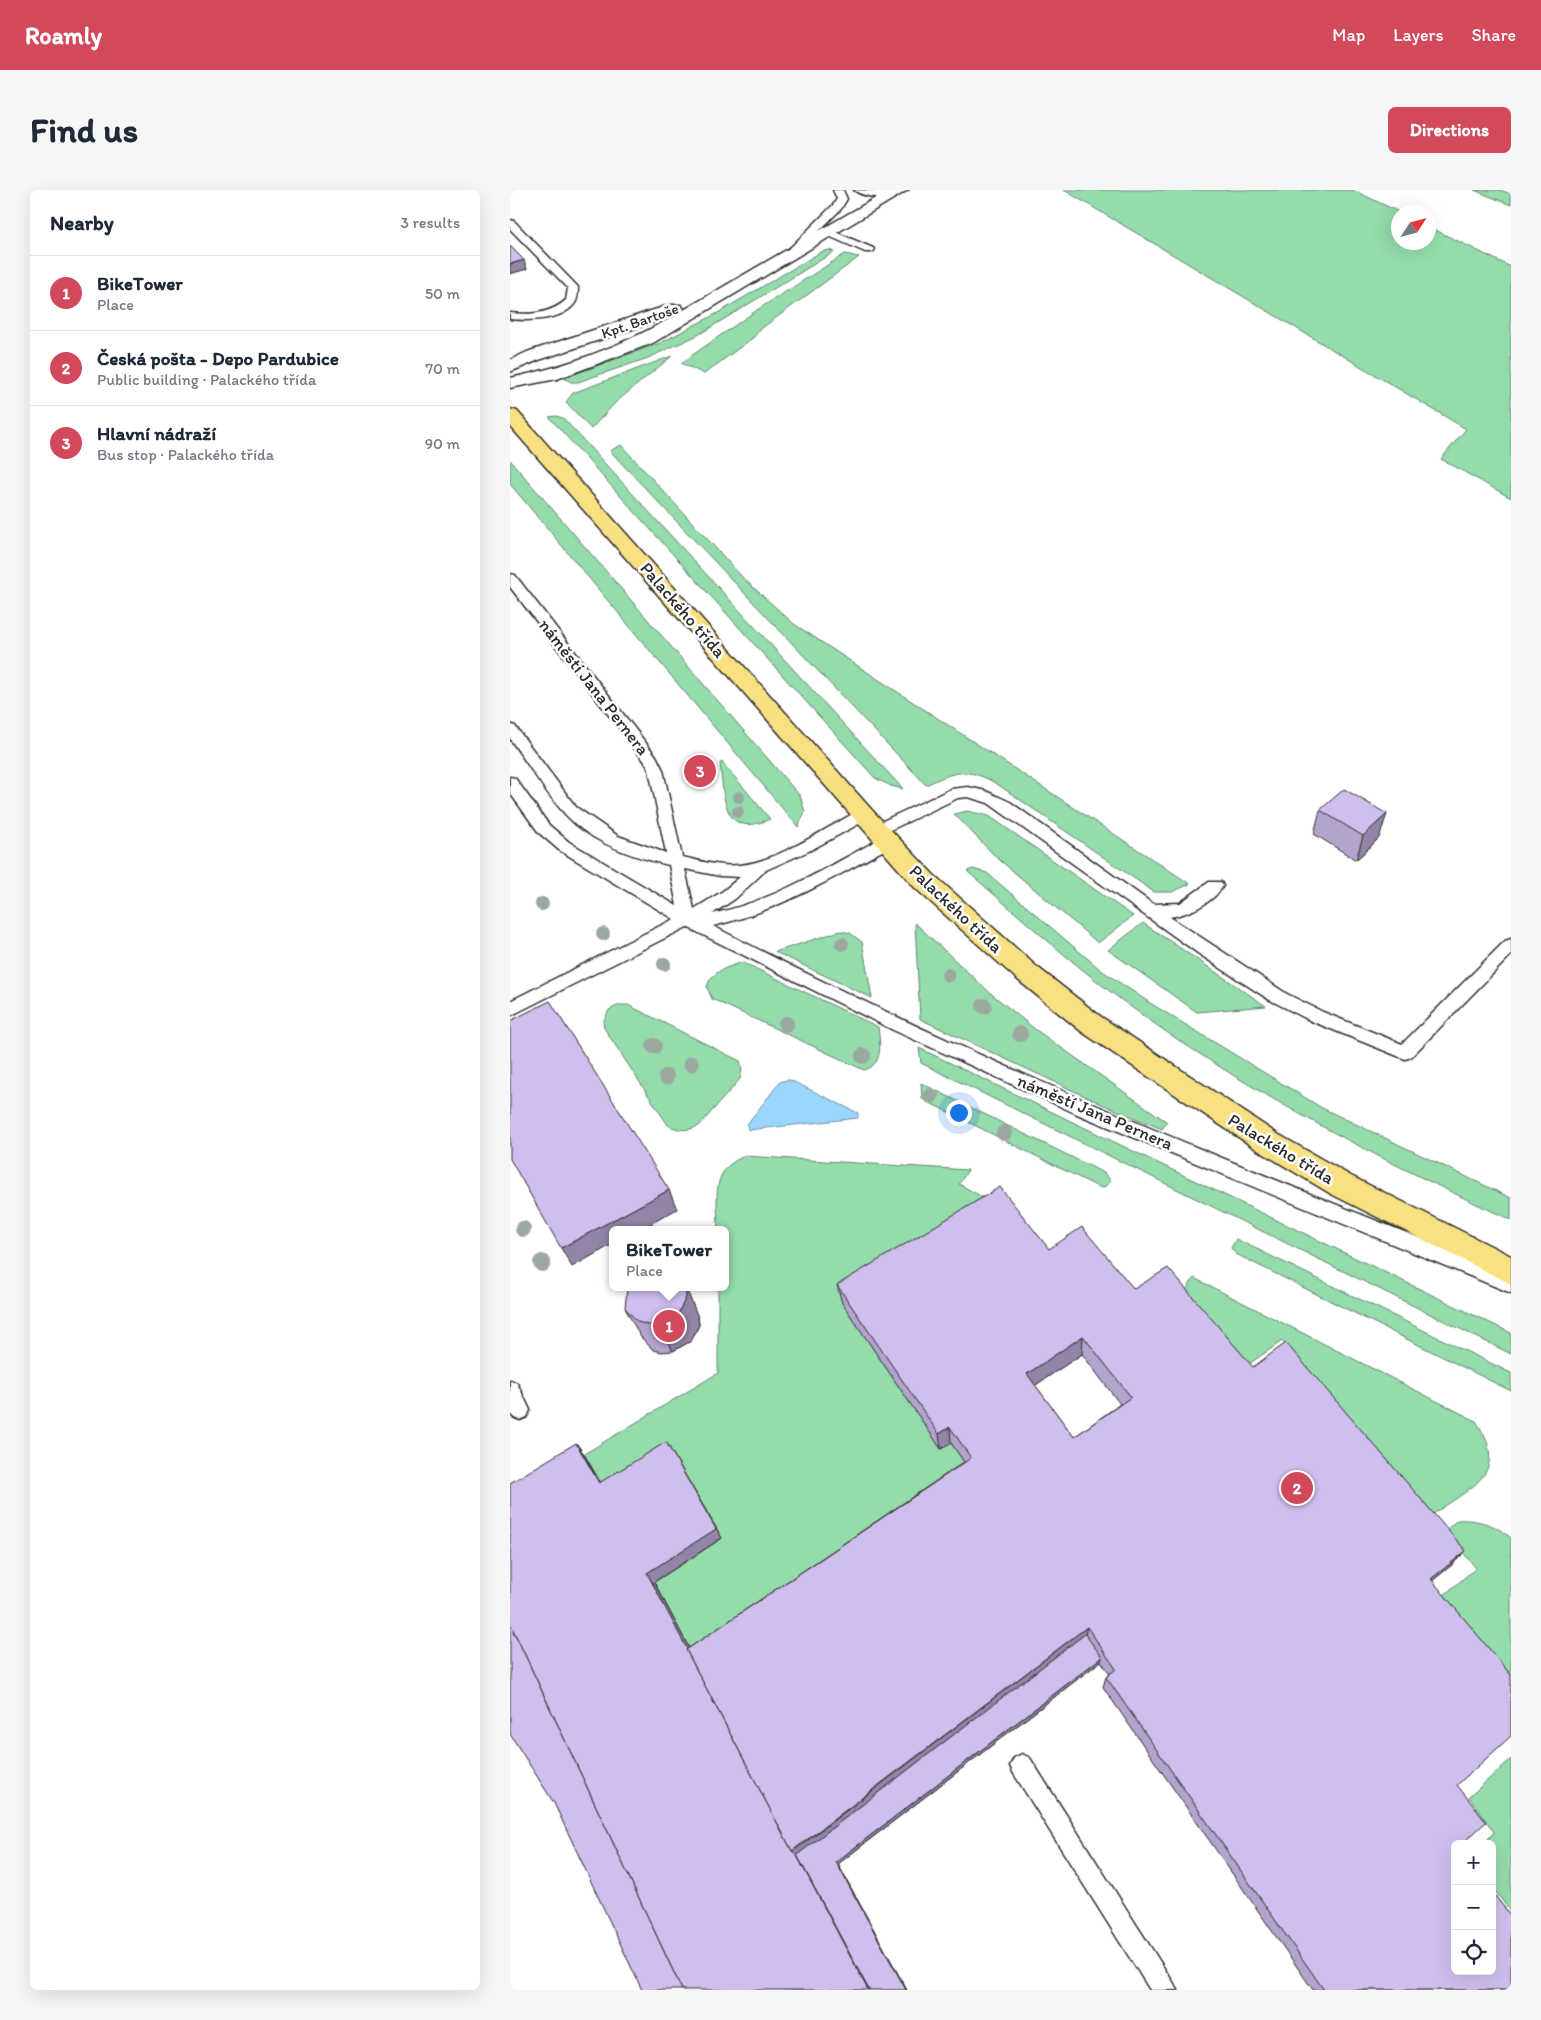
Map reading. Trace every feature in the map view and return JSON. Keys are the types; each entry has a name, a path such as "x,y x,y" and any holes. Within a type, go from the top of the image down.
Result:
{"main road":[{"name":"Palackého třída","path":"512,418 876,829 954,910 1027,973 1091,1024 1266,1141 1341,1185 1511,1271"}],"street":[{"name":"Kpt. Bartoše","path":"512,418 514,399 527,387 647,339 896,192"},
{"name":"Kpt. Bartoše","path":"510,361 533,356 659,315 746,280"},
{"name":"Kpt. Bartoše","path":"510,367 533,356"},
{"name":"Kpt. Bartoše","path":"510,383 551,376"}],"lane":[{"path":"788,256 837,207 842,199 838,190"},
{"path":"859,190 896,192"},
{"path":"862,213 870,192"},
{"path":"510,223 573,287 571,301 557,310 532,317 510,316"},
{"path":"828,232 869,250"},
{"name":"náměstí Jana Pernera","path":"510,578 651,760 656,770 688,920"},
{"path":"510,730 571,811 610,840 676,863 726,872 748,869 876,829 949,795 962,791 975,792 1003,806 1188,938 1271,992 1309,1013 1405,1052 1511,945"},
{"name":"náměstí Jana Pernera","path":"510,782 553,838 593,865 738,947 899,1025 1083,1109 1511,1284"},
{"path":"688,920 702,921 725,918 758,906 876,829"},
{"path":"510,1009 688,920 718,903 771,861"},
{"path":"1150,910 1170,912 1181,910 1195,903 1215,886"},
{"path":"510,1390 520,1410"},
{"path":"1022,1766 1165,1990"}],"green space":[{"path":"1064,190 1353,190 1391,208 1391,250 1436,250 1436,230 1511,267 1511,498 1441,459 1466,429"},
{"path":"1474,190 1500,190 1511,194 1511,205"},
{"path":"829,250 834,252 698,335 648,358 578,382 571,382 564,378 660,343 716,314 821,252"},
{"path":"845,254 859,257 758,331 754,337 704,374 681,363 757,310"},
{"path":"672,356 616,402 591,429 566,402 573,393"},
{"path":"549,417 563,418 903,789 891,786 875,778"},
{"path":"621,445 743,578 794,624 1190,884 1172,892 1154,892 1000,786 980,776 971,773 955,774 926,785 610,451"},
{"path":"510,460 800,796 805,812 798,827 510,484"},
{"path":"722,762 770,819 754,824 742,824 728,812 723,789 720,763"},
{"path":"967,811 989,816 1133,916 1098,943 995,856 954,814"},
{"path":"973,869 987,873 1101,970 1150,1003 1322,1108 1511,1198 1511,1220 1370,1152 1278,1102 1188,1047 1076,965 967,871"},
{"path":"915,923 988,991 1036,1030 1167,1122 1162,1129 1106,1106 920,1019"},
{"path":"1143,923 1266,1006 1197,1012 1108,950"},
{"path":"840,931 850,933 862,942 872,998 775,952"},
{"path":"742,962 878,1027 879,1053 875,1063 864,1070 712,999 707,987 712,977 721,970"},
{"path":"619,1005 628,1005 740,1061 742,1069 740,1079 699,1126 683,1130 668,1125 604,1028 603,1022 609,1010"},
{"path":"919,1048 1511,1333 1511,1354 921,1063"},
{"path":"921,1083 1104,1173 1111,1181 1103,1188 1096,1186 922,1099"},
{"path":"745,1156 968,1170 959,1184 1000,1207 951,1443 972,1473 696,1661 654,1582 722,1538 672,1453 606,1494 584,1454 718,1373 718,1291 729,1291 729,1226 718,1226 717,1196 721,1177 734,1162"},
{"path":"1236,1239 1511,1373 1511,1391 1236,1254 1231,1248"},
{"path":"1194,1278 1476,1421 1486,1439 1490,1454 1488,1466 1482,1477 1461,1496 1432,1515 1282,1341 1249,1364 1186,1290"},
{"path":"1457,1520 1472,1520 1486,1523 1499,1529 1511,1538 1511,1676 1444,1595 1476,1568 1445,1531"},
{"path":"1511,1759 1511,1912 1496,1892 1496,1840 1487,1840 1494,1832 1469,1797"}],"water":[{"path":"790,1080 858,1113 858,1118 748,1130 747,1124 780,1082"}],"building":[{"path":"510,246 524,260 510,264"},
{"path":"1344,789 1387,814 1363,836 1320,810"},
{"path":"550,1001 669,1190 561,1248 510,1159 510,1021"},
{"path":"1000,1187 1049,1249 1082,1227 1134,1289 1168,1268 1253,1367 1286,1343 1466,1551 1431,1579 1511,1675 1511,1736 1457,1785 1486,1822 1466,1840 1451,1840 1451,1975 1496,1975 1496,1897 1511,1916 1511,1990 1324,1990 1106,1677 1116,1669 1087,1627 792,1851 686,1650 971,1458 950,1427 939,1434 837,1285","holes":["1083,1336 1131,1397 1074,1437 1027,1374"]},
{"path":"627,1291 685,1291 686,1297 678,1314 659,1324 648,1325 638,1322 625,1308"},
{"path":"666,1442 716,1529 647,1573 792,1851 796,1854 868,1990 682,1990 510,1623 510,1483 576,1443 599,1483"},
{"path":"510,1629 517,1638 682,1990 642,1990 554,1803 510,1734"},
{"path":"1085,1634 1102,1657 836,1862 906,1990 869,1990 797,1855"}],"place":[{"name":"Hlavní nádraží","path":"700,771"},
{"name":"BikeTower","path":"669,1326"},
{"name":"Česká pošta - Depo Pardubice","path":"1297,1488"}]}
